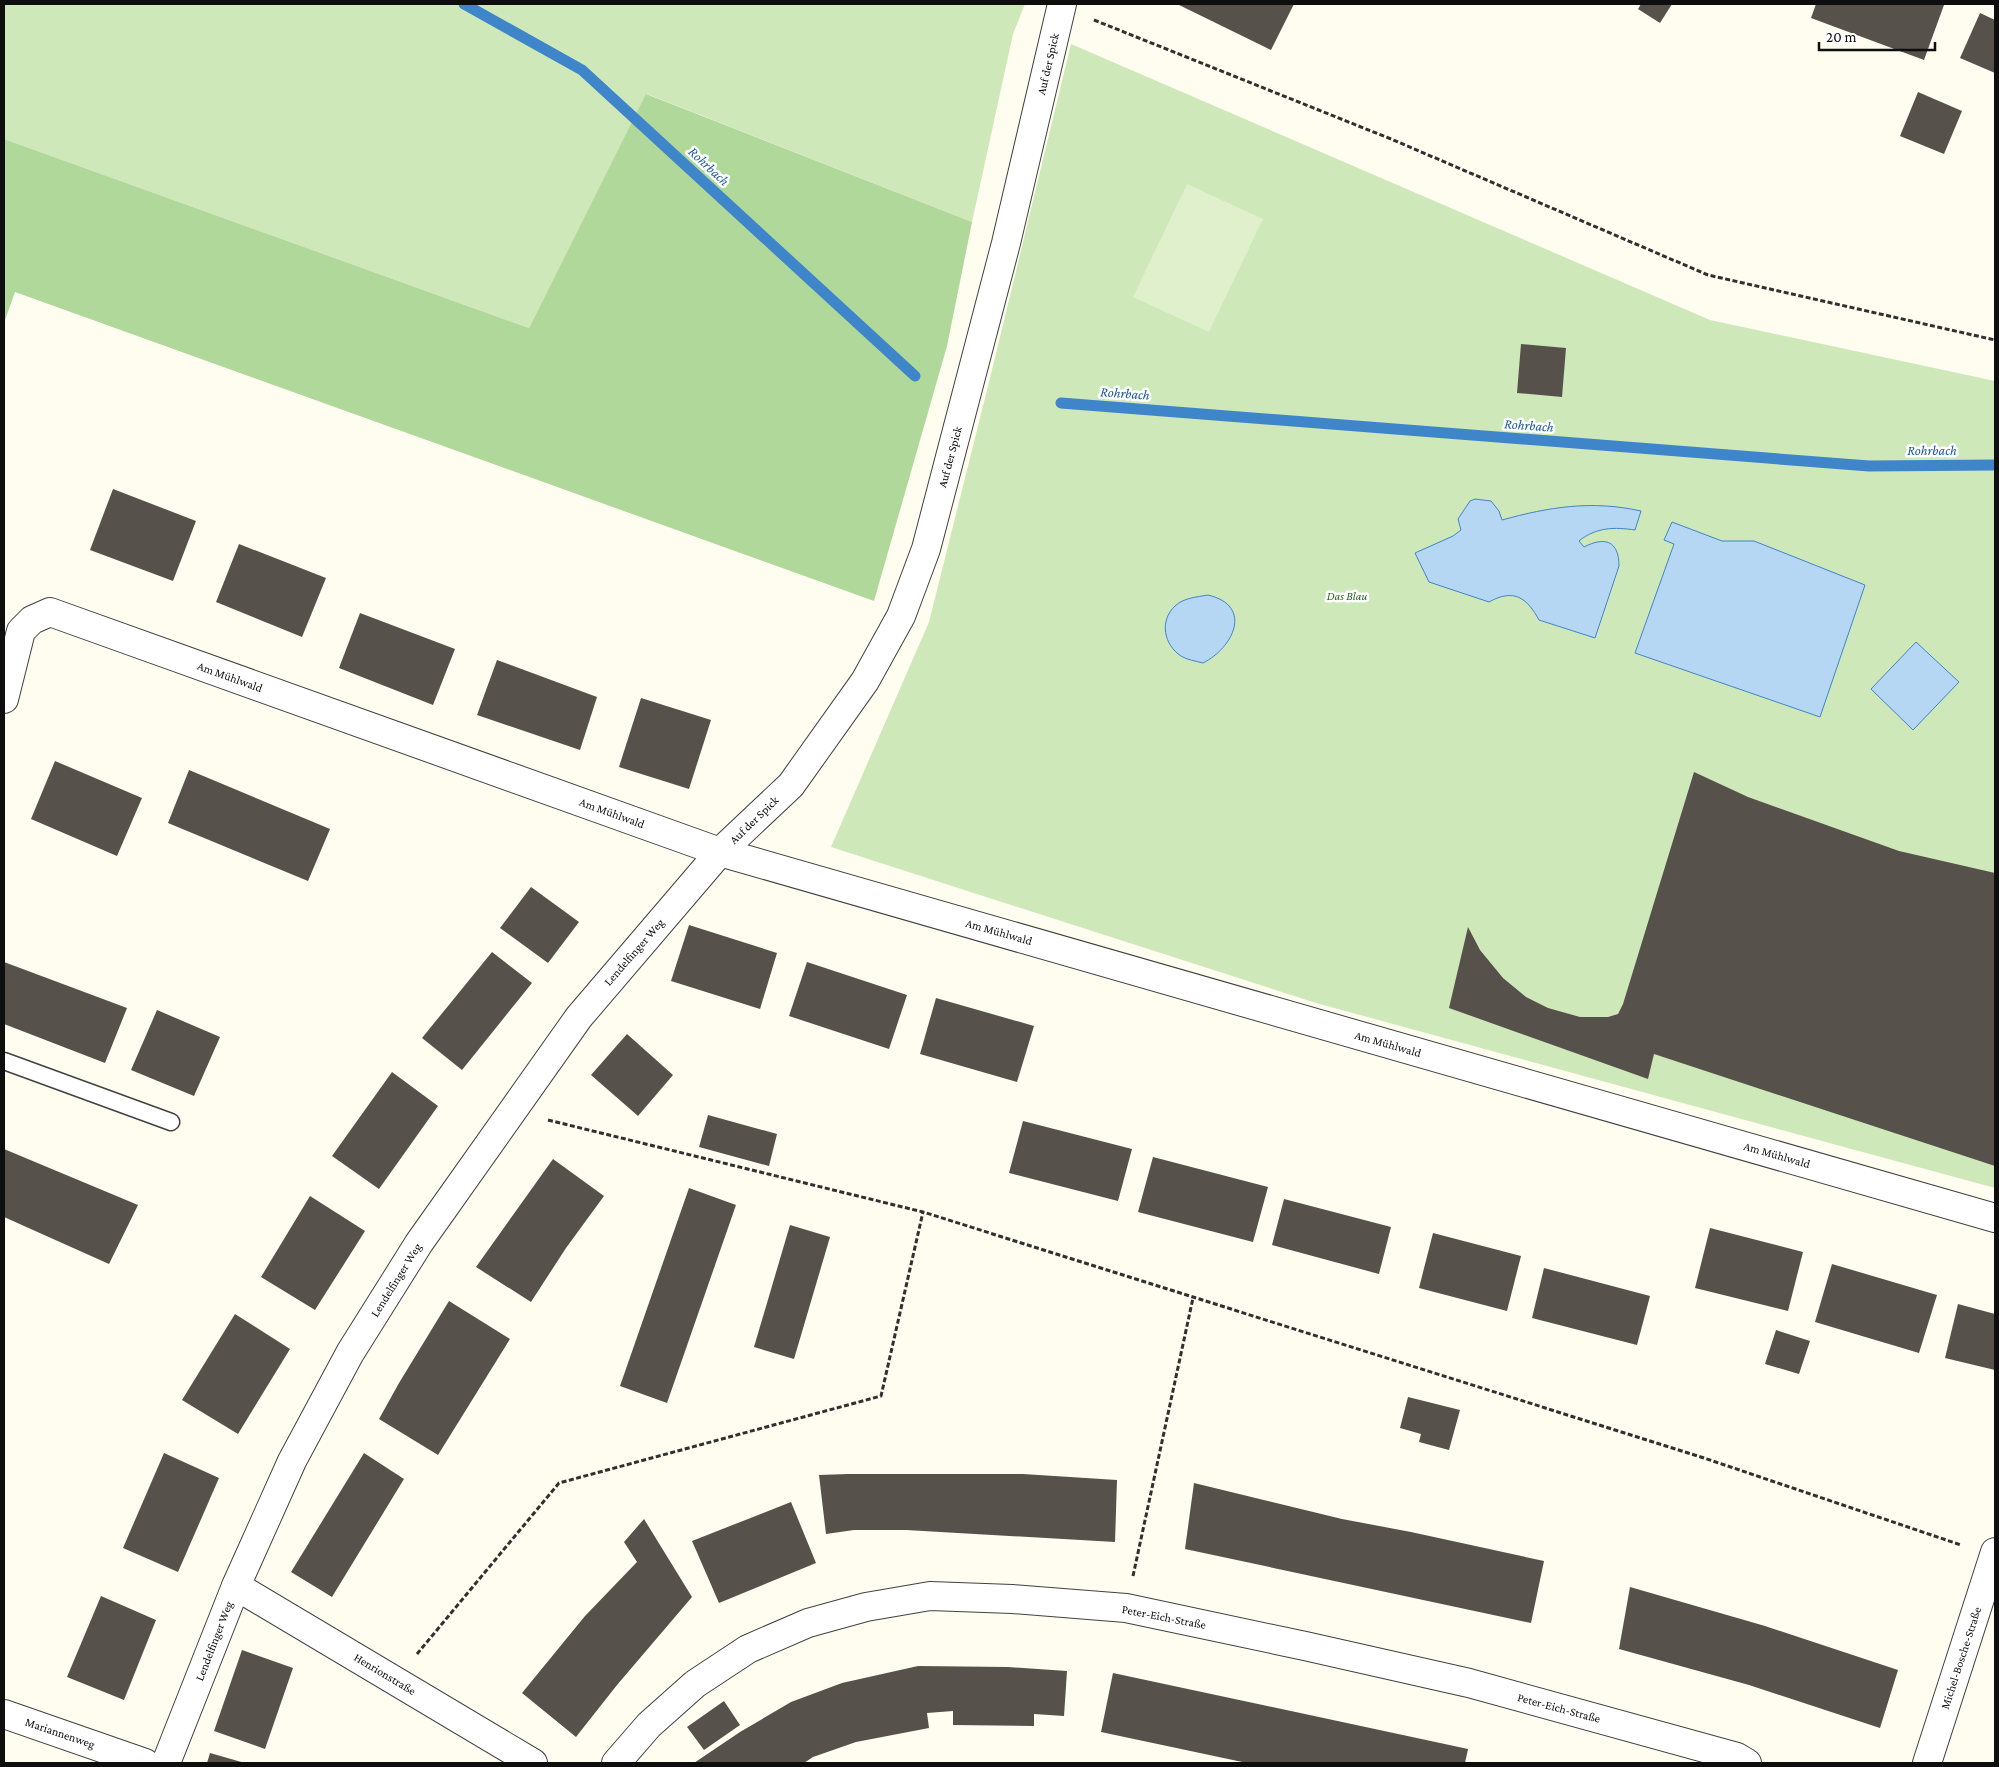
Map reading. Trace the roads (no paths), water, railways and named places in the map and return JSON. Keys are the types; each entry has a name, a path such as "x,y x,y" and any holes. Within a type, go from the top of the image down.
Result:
{"street":[{"name":"Auf der Spick","path":"720,852 791,785 865,681 901,616 928,539 1006,243 1062,5"},
{"name":"Am Mühlwald","path":"12,628 50,612 720,852 1995,1218"},
{"path":"4,699 12,628"},
{"name":"Lendelfinger Weg","path":"166,1763 236,1586 292,1461 350,1353 419,1243 579,1017 720,852"},
{"name":"Michel-Bosche-Straße","path":"1927,1763 1995,1554"},
{"name":"Henrionstraße","path":"236,1586 533,1763"},
{"name":"Peter-Eich-Straße","path":"616,1763 649,1724 695,1684 748,1649 808,1623 866,1607 930,1596 1012,1599 1126,1608 1469,1683 1740,1761"},
{"name":"Mariannenweg","path":"4,1714 144,1763"}],"lane":[{"path":"4,1061 171,1122"}],"water":[{"path":"1475,499 1491,501 1499,511 1502,520 1571,507 1605,506 1641,511 1635,530 1606,529 1585,536 1579,541 1584,547 1598,542 1609,543 1616,551 1618,558 1619,566 1595,638 1539,620 1530,606 1519,597 1506,596 1489,602 1429,582 1415,553 1453,536 1461,530 1458,519 1470,501"},
{"path":"1672,522 1722,541 1754,541 1865,585 1820,717 1635,653 1674,544 1664,540"},
{"path":"1208,595 1222,600 1231,608 1235,617 1234,628 1230,638 1223,648 1203,663 1181,656 1175,651 1167,639 1165,626 1170,612 1178,603 1190,598"},
{"path":"1916,642 1959,682 1913,730 1871,689"}],"waterway":[{"name":"Rohrbach","path":"464,4 582,70 915,376"},
{"name":"Rohrbach","path":"1061,403 1869,466 1995,465"}],"park label":[{"name":"Das Blau","path":"1347,596"}]}
